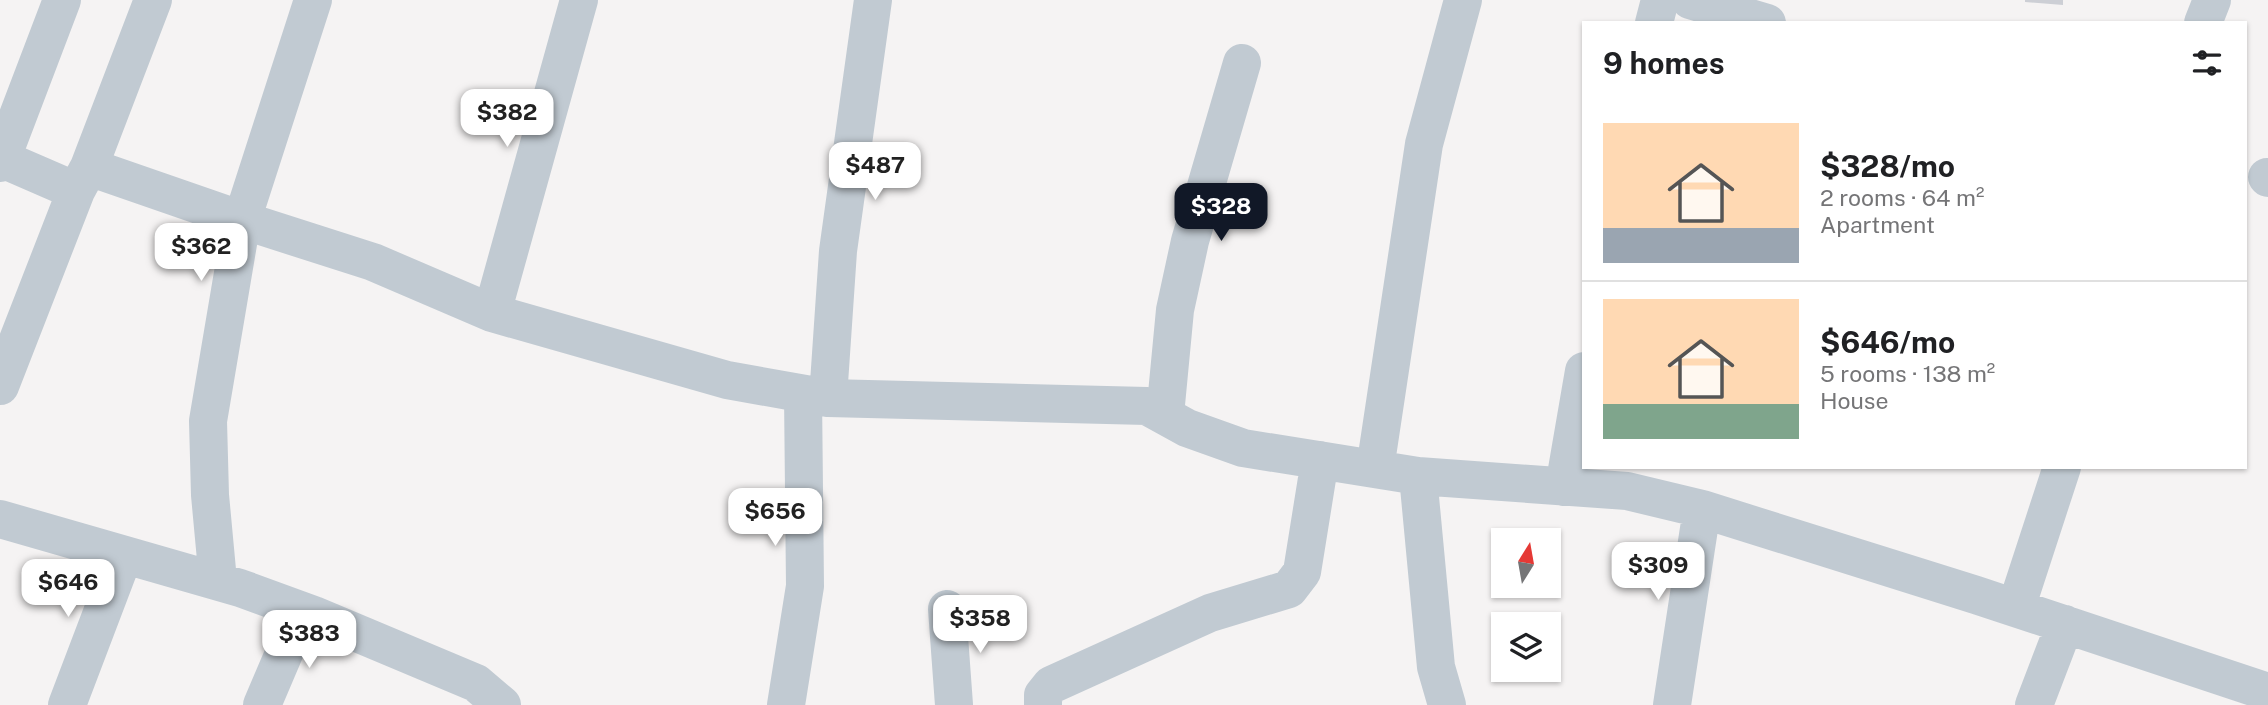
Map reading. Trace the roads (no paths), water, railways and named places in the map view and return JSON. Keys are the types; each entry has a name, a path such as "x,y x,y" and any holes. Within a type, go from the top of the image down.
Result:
{"street":[{"path":"61,0 1,161 242,220 373,261 492,313 727,380 815,396 1147,406 1187,428 1243,448 1418,476 1627,491 1702,509 2016,608 2268,692"},
{"path":"0,386 153,0"},
{"path":"218,581 210,495 208,421 242,220 313,0"},
{"path":"492,313 579,0"},
{"path":"786,705 805,586 815,396 873,0"},
{"path":"1375,470 1424,144 1463,0"},
{"path":"1655,21 1660,0"},
{"path":"1690,0 1761,21"},
{"path":"2204,21 2212,0"},
{"path":"1164,415 1178,298 1190,241 1242,64"},
{"path":"1564,487 1582,383"},
{"path":"1043,705 1043,695 1051,685 1210,613 1289,589 1302,572 1320,460"},
{"path":"2016,608 2062,469"},
{"path":"1418,476 1436,667 1447,705"},
{"path":"1672,705 1702,509"},
{"path":"0,519 218,581 302,611 476,683 502,705"},
{"path":"67,705 124,555"},
{"path":"947,609 954,705"},
{"path":"262,705 302,611"},
{"path":"2034,705 2065,624"}]}
